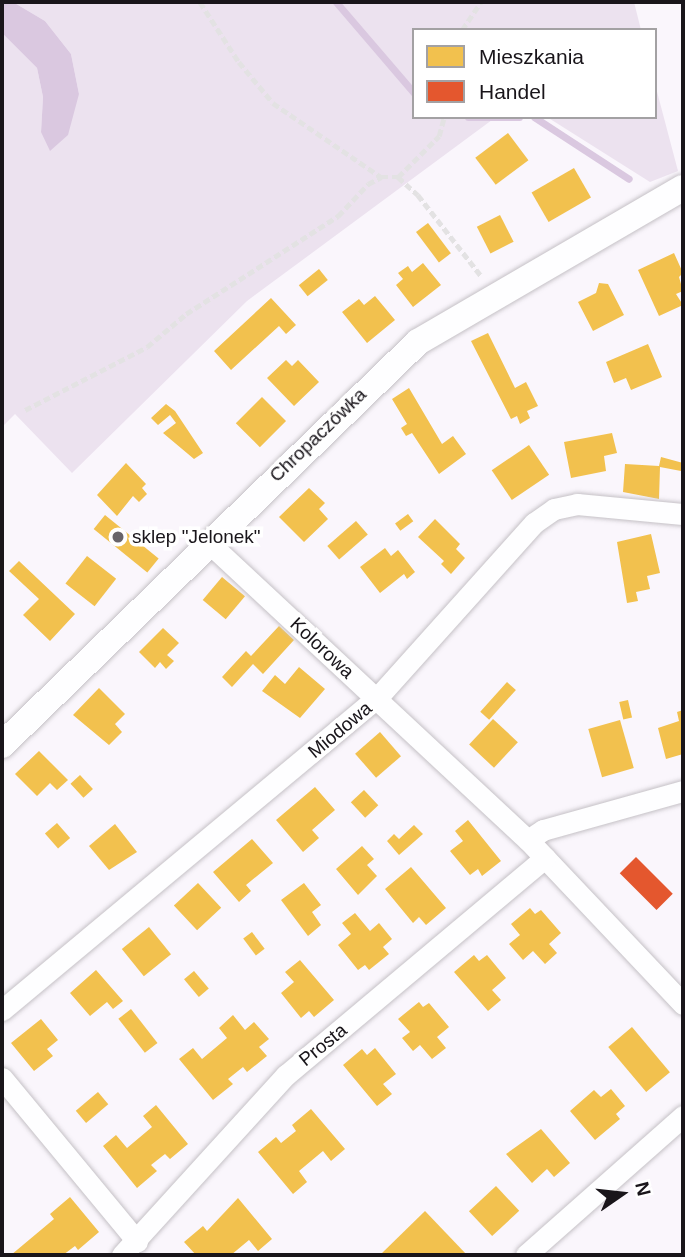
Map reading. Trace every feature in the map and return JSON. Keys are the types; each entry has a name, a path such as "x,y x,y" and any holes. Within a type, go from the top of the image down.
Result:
{"street":[{"name":"Chropaczówka","path":"2,744 208,542 418,342 683,188"},
{"name":"Miodowa","path":"2,1010 377,698 534,523 554,509 606,503 683,514"},
{"name":"Kolorowa","path":"208,542 528,840 683,1003"},
{"path":"528,840 543,830 683,791"},
{"name":"Prosta","path":"130,1248 286,1075 545,858"},
{"path":"2,1078 130,1248"},
{"path":"526,1255 683,1116"}],"path":[{"path":"201,2 239,62 273,103 381,177"},
{"path":"463,28 481,2"},
{"path":"398,177 439,136 443,119"},
{"path":"25,410 148,347 186,314 338,216 368,184 381,177 398,177 418,195 497,296"}],"shaded area":[{"path":"2,2 13,2 45,21 71,54 79,94 68,135 50,151 41,132 43,97 37,68 2,33"},
{"path":"13,2 634,2 640,28 412,28 412,119 493,119 247,301 72,473 15,414 2,427 2,33 37,68 43,97 41,132 79,94 71,54 45,21"},
{"path":"657,92 678,171 650,182 550,119 657,119"}],"building: Mieszkania":[{"path":"508,133 528,160 496,185 475,158"},
{"path":"574,168 591,197 549,222 532,193"},
{"path":"500,215 514,242 490,254 477,227"},
{"path":"428,223 451,253 439,262 416,232"},
{"path":"674,253 683,273 679,277 683,291 676,294 683,305 659,316 638,270"},
{"path":"423,263 441,285 413,307 396,285 403,279 398,273 408,266 412,272"},
{"path":"319,269 328,280 308,296 299,285"},
{"path":"599,283 608,284 624,315 593,331 578,302 596,293"},
{"path":"375,296 395,320 367,343 342,312 359,299 364,305"},
{"path":"271,298 296,325 286,334 279,326 231,370 214,351"},
{"path":"488,333 515,388 526,382 538,406 527,411 530,418 520,424 517,416 511,419 471,341"},
{"path":"648,344 662,377 631,390 626,378 614,383 606,362"},
{"path":"286,360 292,366 298,360 319,382 294,406 267,378"},
{"path":"409,388 442,444 453,436 466,454 439,474 412,433 406,436 401,428 407,424 392,399"},
{"path":"262,397 286,421 260,447 236,423"},
{"path":"166,404 175,411 203,453 194,459 163,433 176,423 170,415 158,425 151,418"},
{"path":"612,433 617,453 604,456 606,471 571,478 564,442"},
{"path":"529,445 549,475 512,500 492,470"},
{"path":"661,457 683,463 681,471 660,467 659,499 623,492 625,464 659,466"},
{"path":"126,463 146,484 142,488 147,494 139,502 133,496 117,516 97,495"},
{"path":"309,488 325,503 319,509 328,519 304,542 279,517"},
{"path":"408,514 413,521 400,531 395,523"},
{"name":"sklep \"Jelonek\"","path":"105,515 159,558 147,572 94,529"},
{"path":"435,519 460,544 456,549 465,558 451,574 441,564 444,561 418,537"},
{"path":"356,521 368,535 339,560 327,546"},
{"path":"651,534 660,573 647,576 650,589 636,592 638,601 627,603 617,542"},
{"path":"385,548 391,556 398,550 415,572 407,579 404,574 380,593 360,567"},
{"path":"87,556 116,579 95,606 65,584"},
{"path":"19,561 75,614 50,641 23,615 39,599 9,571"},
{"path":"222,577 245,596 226,619 203,600"},
{"path":"279,626 294,640 263,674 253,664 232,687 222,677 246,651 251,656"},
{"path":"163,628 179,643 167,655 174,661 166,669 160,662 155,668 139,652"},
{"path":"299,667 325,689 300,718 262,691 275,675 285,684"},
{"path":"507,682 516,690 489,720 480,712"},
{"path":"99,688 125,714 115,724 122,732 109,745 73,715"},
{"path":"628,700 632,718 623,720 619,702"},
{"path":"683,710 683,754 666,759 658,728 679,721 677,712"},
{"path":"493,719 518,742 494,768 469,745"},
{"path":"620,720 634,768 602,777 588,729"},
{"path":"380,732 401,756 376,778 355,754"},
{"path":"39,751 68,780 57,790 50,783 37,796 15,774"},
{"path":"80,775 93,789 83,798 70,784"},
{"path":"315,787 335,810 312,830 319,838 303,852 276,820"},
{"path":"364,790 378,805 365,818 351,802"},
{"path":"468,820 501,861 482,876 478,869 470,875 450,851 463,841 455,831"},
{"path":"57,823 70,838 58,849 45,833"},
{"path":"115,824 137,852 109,870 89,846"},
{"path":"414,825 423,834 399,855 387,841 394,834 399,839"},
{"path":"252,839 273,863 246,885 251,891 239,902 213,872"},
{"path":"362,846 374,859 367,865 377,876 358,895 336,869"},
{"path":"411,867 446,908 426,925 419,917 413,923 385,889"},
{"path":"198,883 221,908 197,930 174,906"},
{"path":"304,883 321,905 312,912 321,925 308,936 281,900"},
{"path":"530,908 535,914 541,910 561,933 549,944 557,953 545,964 533,951 523,960 509,944 520,935 511,924"},
{"path":"355,913 370,931 379,923 392,939 383,947 389,954 369,970 365,965 358,970 338,945 351,934 342,923"},
{"path":"149,927 171,954 144,976 122,949"},
{"path":"252,932 265,949 256,955 243,939"},
{"path":"474,955 479,961 487,955 506,978 492,990 501,1000 488,1011 454,972"},
{"path":"300,960 334,1000 314,1017 309,1011 301,1018 281,993 294,982 285,972"},
{"path":"96,970 123,1001 113,1009 107,1002 90,1016 70,993"},
{"path":"194,971 209,989 199,997 184,979"},
{"path":"419,1002 423,1007 429,1003 449,1027 437,1037 446,1048 432,1059 420,1045 413,1051 402,1038 410,1032 398,1019"},
{"path":"131,1009 157,1043 145,1053 118,1019"},
{"path":"233,1015 245,1030 254,1022 269,1039 259,1047 267,1056 247,1072 243,1067 228,1079 233,1084 213,1100 179,1059 193,1048 202,1059 227,1038 219,1028"},
{"path":"41,1019 58,1040 47,1049 53,1056 34,1071 11,1043"},
{"path":"632,1027 670,1072 646,1092 608,1047"},
{"path":"375,1048 396,1074 383,1084 392,1094 377,1106 343,1065 362,1049 367,1055"},
{"path":"611,1089 625,1106 616,1114 620,1119 595,1140 570,1111 594,1090 601,1097"},
{"path":"98,1092 108,1104 86,1123 76,1111"},
{"path":"156,1105 188,1144 170,1159 165,1154 151,1165 157,1171 137,1188 103,1146 116,1135 127,1148 152,1127 143,1116"},
{"path":"311,1109 345,1149 331,1161 323,1151 299,1171 307,1182 293,1194 258,1152 276,1137 281,1143 296,1131 292,1125"},
{"path":"541,1129 570,1163 554,1177 547,1169 532,1183 506,1154"},
{"path":"496,1186 519,1211 492,1236 469,1211"},
{"path":"70,1197 99,1232 78,1250 75,1246 63,1255 11,1255 54,1219 50,1214"},
{"path":"238,1198 272,1239 258,1251 249,1240 231,1255 196,1255 184,1242 203,1226 207,1231"},
{"path":"425,1211 467,1255 380,1255"}],"building: Handel":[{"path":"636,857 673,894 657,910 620,873"}],"waterway":[{"path":"336,2 412,91"},
{"path":"537,119 629,179"}],"place":[{"name":"sklep \"Jelonek\"","path":"118,537"}]}
